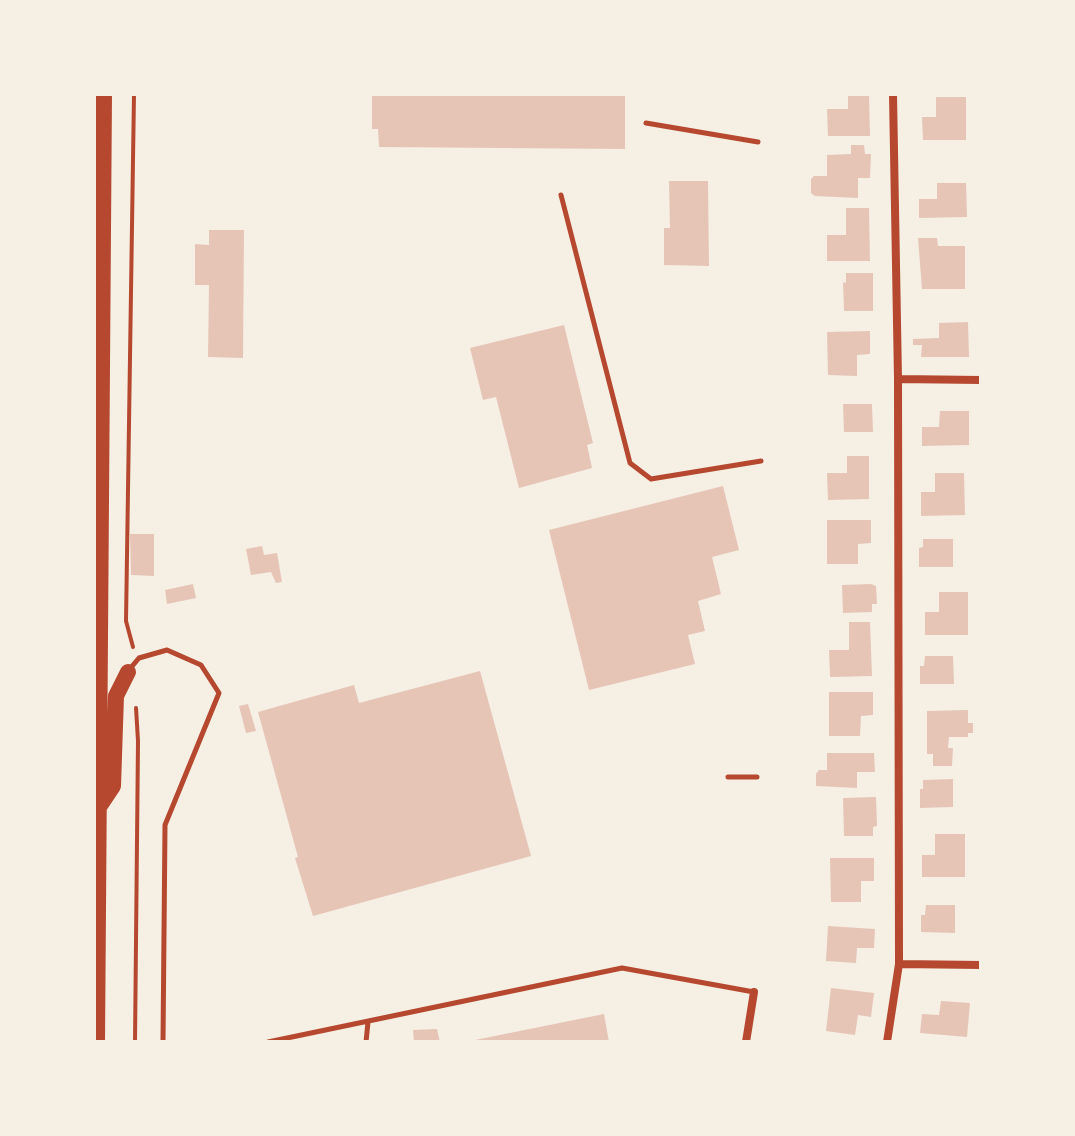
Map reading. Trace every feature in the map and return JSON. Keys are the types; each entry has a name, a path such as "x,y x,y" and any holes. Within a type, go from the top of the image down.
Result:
{"main road":[{"path":"97,1042 104,94"},
{"path":"98,808 113,786 116,696 128,672"}],"street":[{"path":"887,1042 899,964 898,379 893,94"},
{"path":"898,379 981,380"},
{"path":"899,964 981,965"},
{"path":"746,1042 754,992"}],"lane":[{"path":"646,123 758,142"},
{"path":"561,195 630,463 651,479 761,461"},
{"path":"128,672 139,658 167,650 201,665 219,693 165,825 163,1042"},
{"path":"728,777 757,777"},
{"path":"268,1042 622,968 754,992"},
{"path":"366,1042 368,1022"}],"path":[{"path":"134,94 126,621 134,648"},
{"path":"135,1042 136,700"}],"building":[{"path":"372,94 625,94 625,149 379,147 378,129 372,129"},
{"path":"848,94 869,94 870,136 828,136 827,109 848,109"},
{"path":"936,97 966,97 966,140 923,140 922,117 936,117"},
{"path":"851,145 864,145 865,154 871,154 870,178 858,178 858,198 815,196 811,193 811,179 827,176 827,155 851,154"},
{"path":"669,181 708,181 709,266 664,265 664,228 670,228"},
{"path":"937,183 966,183 967,217 919,218 919,199 937,199"},
{"path":"846,208 869,208 870,261 827,261 827,235 846,235"},
{"path":"209,230 244,230 243,358 208,357 209,285 195,285 195,244 209,245"},
{"path":"918,238 937,238 938,246 965,246 965,289 922,289"},
{"path":"846,273 873,273 873,311 844,311 843,282 846,283"},
{"path":"968,322 969,357 921,357 922,345 913,345 913,339 939,338 939,323"},
{"path":"564,325 593,443 587,445 592,468 519,488 496,397 483,400 470,348"},
{"path":"870,331 870,354 857,355 857,376 828,375 827,332"},
{"path":"843,404 872,404 873,432 844,432"},
{"path":"940,411 969,411 969,445 922,446 922,427 939,427"},
{"path":"847,456 869,456 869,499 828,500 827,473 847,473"},
{"path":"935,473 964,473 965,515 921,516 921,492 935,492"},
{"path":"723,486 739,550 712,557 721,594 698,601 705,631 688,635 695,664 589,690 549,530"},
{"path":"827,520 871,520 871,543 858,544 858,564 827,564"},
{"path":"130,534 154,534 154,576 131,575"},
{"path":"923,539 953,539 953,567 919,567 919,548 923,547"},
{"path":"262,546 264,555 277,553 282,582 276,583 271,572 251,575 246,549"},
{"path":"193,584 196,598 167,604 165,590"},
{"path":"842,585 876,586 877,604 872,604 872,612 843,613"},
{"path":"939,592 968,592 968,635 925,635 925,612 939,612"},
{"path":"849,622 870,622 872,676 830,677 829,650 849,650"},
{"path":"925,656 953,656 954,684 920,684 920,666 924,666"},
{"path":"480,671 531,856 313,916 258,712 354,685 359,703"},
{"path":"829,692 873,692 873,715 861,716 860,736 829,736"},
{"path":"248,704 256,731 246,733 239,706"},
{"path":"968,710 968,723 973,723 973,733 968,733 968,737 949,737 948,748 953,748 952,766 933,766 933,754 927,754 927,711"},
{"path":"827,753 874,753 875,772 857,772 857,788 816,786 816,774 819,770 827,770"},
{"path":"953,779 953,807 920,808 923,780"},
{"path":"876,797 877,826 873,827 873,836 844,836 843,798"},
{"path":"935,834 965,834 965,877 922,877 922,855 935,855"},
{"path":"830,858 874,858 874,881 861,881 861,902 831,902"},
{"path":"926,905 955,905 955,933 921,932 921,915 925,915"},
{"path":"828,926 875,929 874,948 857,948 856,963 826,961"},
{"path":"831,988 874,993 871,1017 858,1015 855,1035 826,1031"},
{"path":"941,1001 970,1003 967,1037 920,1033 922,1014 939,1015"},
{"path":"604,1014 609,1042 470,1041"},
{"path":"437,1029 440,1042 414,1042 413,1030"}]}
